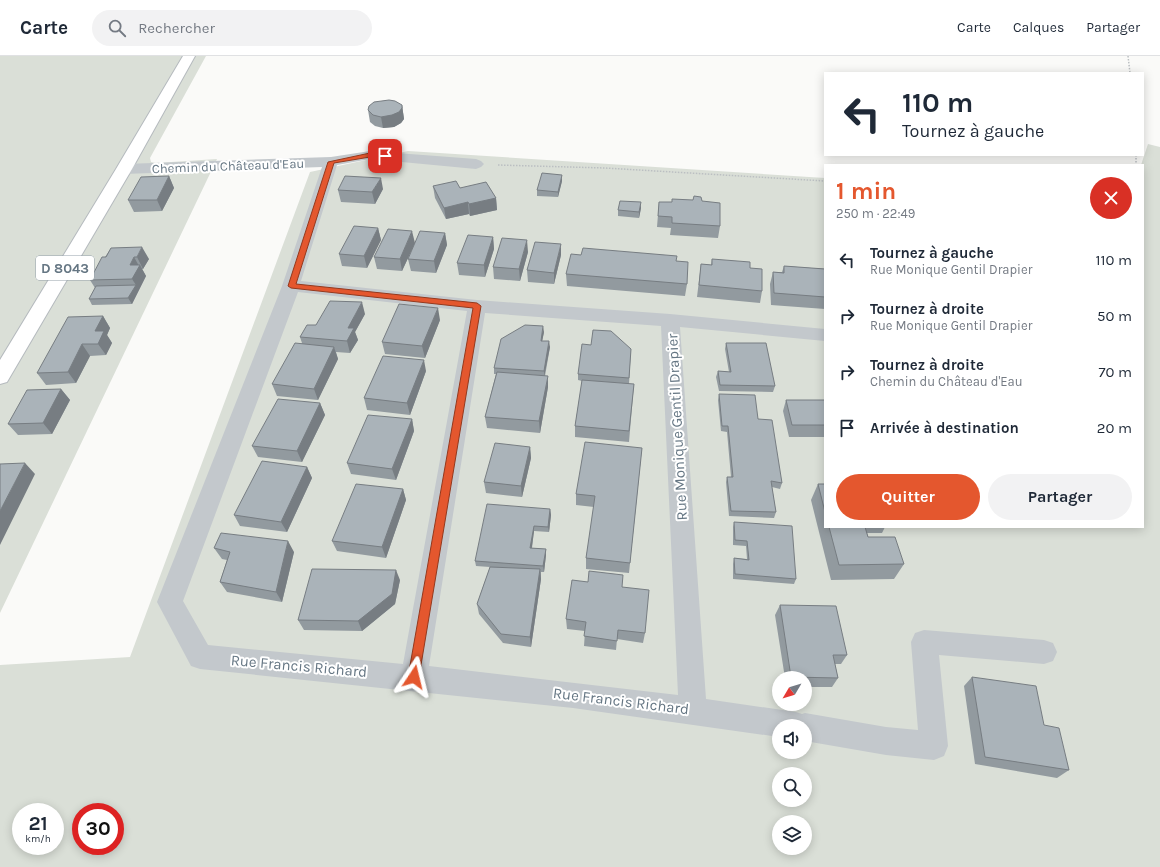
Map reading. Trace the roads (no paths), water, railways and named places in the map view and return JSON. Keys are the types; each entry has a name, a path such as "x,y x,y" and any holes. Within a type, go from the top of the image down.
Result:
{"main road":[{"name":"D 8043","path":"0,377 124,170 189,56"}],"street":[{"name":"Chemin du Château d'Eau","path":"124,170 332,162 370,155 476,164"},
{"path":"291,286 332,162"},
{"name":"Rue Monique Gentil Drapier","path":"291,286 477,306 670,320 693,709"},
{"name":"Rue Francis Richard","path":"291,286 170,602 200,656 414,677 693,709 772,722"},
{"path":"414,677 477,306"},
{"path":"670,320 824,339"},
{"path":"812,728 886,741 934,746 924,642 1044,652"}]}
